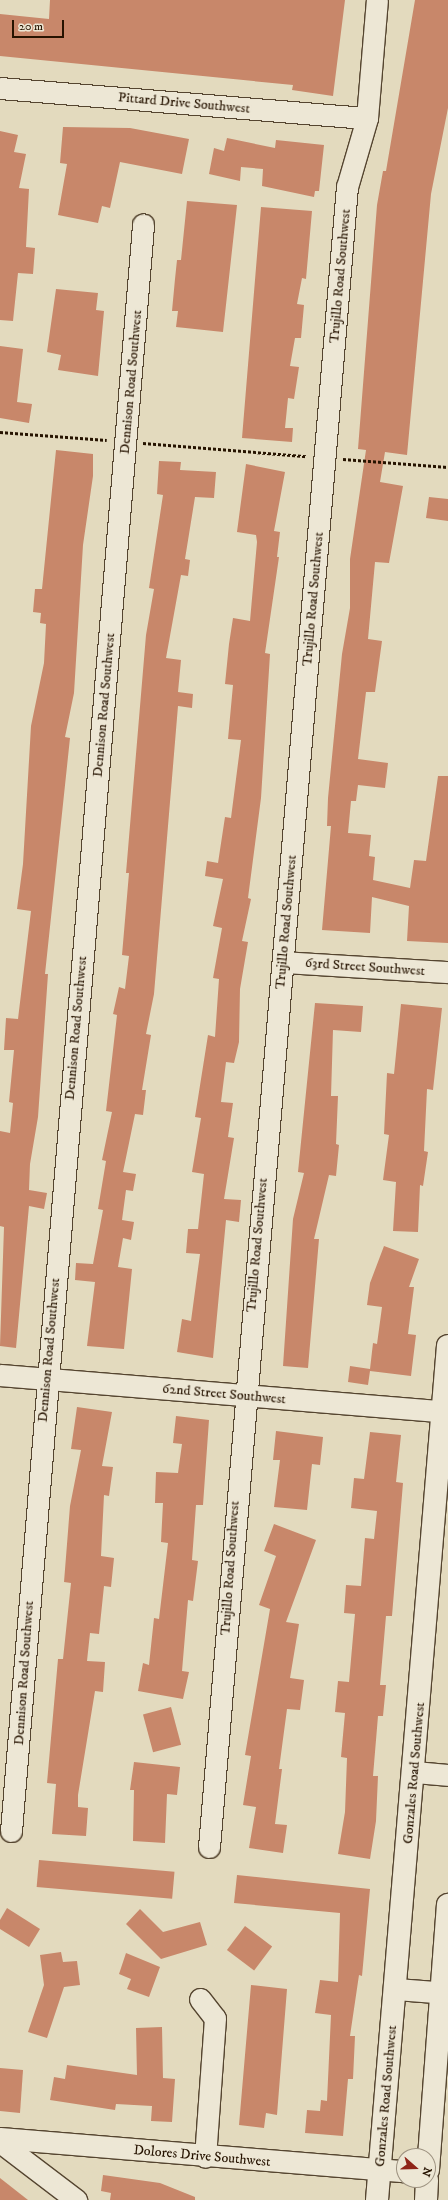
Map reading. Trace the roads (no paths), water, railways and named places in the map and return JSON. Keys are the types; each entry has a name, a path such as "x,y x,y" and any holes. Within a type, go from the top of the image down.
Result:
{"street":[{"name":"Trujillo Road Southwest","path":"209,1847 244,1396 283,962 347,186 367,118 377,0"},
{"name":"Pittard Drive Southwest","path":"0,88 367,118"},
{"name":"Dennison Road Southwest","path":"11,1831 143,224"},
{"name":"63rd Street Southwest","path":"283,962 448,972"},
{"name":"Gonzales Road Southwest","path":"378,2200 414,1772 442,1509 448,1346"},
{"name":"62nd Street Southwest","path":"0,1374 244,1396 446,1412"},
{"path":"414,1772 448,1775"},
{"path":"430,2148 444,1993 448,1905"},
{"path":"396,1989 444,1993"},
{"path":"200,2000 216,2018 205,2157"},
{"name":"Dolores Drive Southwest","path":"0,2138 205,2157 396,2171"},
{"path":"0,2142 76,2200"},
{"path":"426,2200 427,2188"}]}
